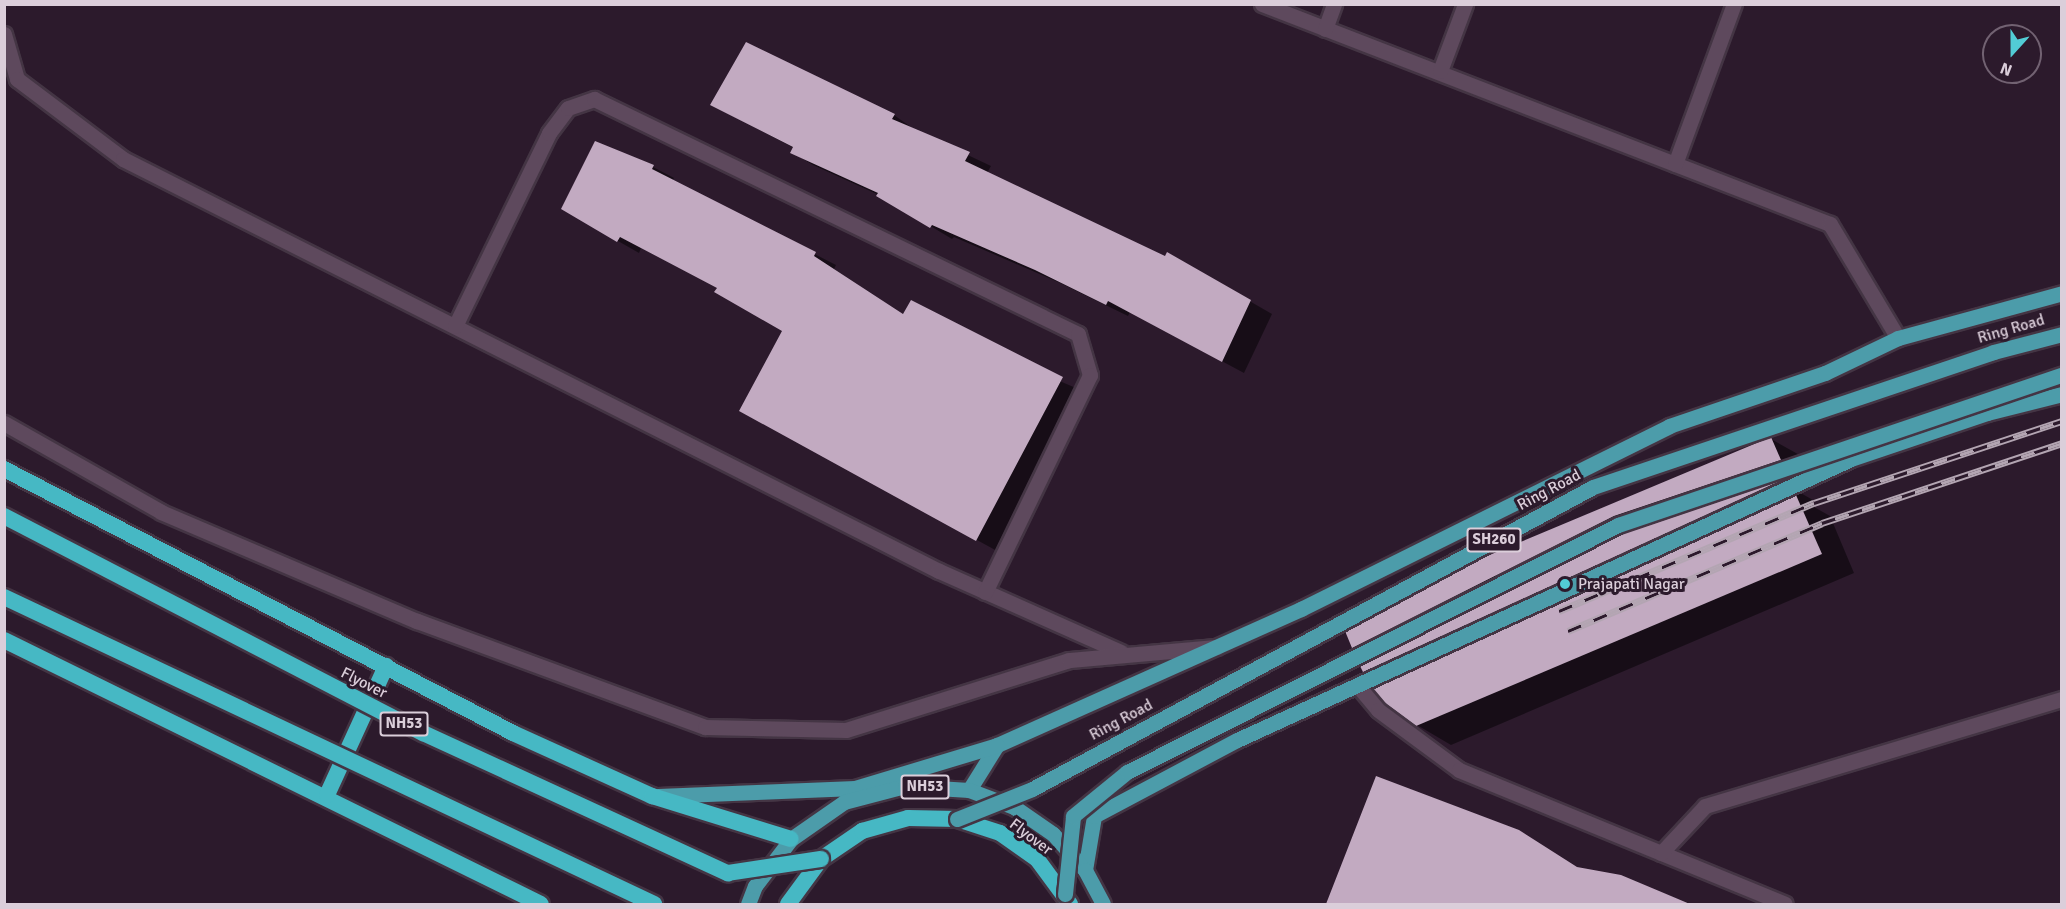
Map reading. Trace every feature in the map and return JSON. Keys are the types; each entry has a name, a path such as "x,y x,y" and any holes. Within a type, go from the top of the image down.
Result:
{"highway":[{"name":"NH53","path":"4,469 513,733 652,796 791,839"},
{"name":"Flyover","path":"4,516 423,733 728,873 821,859"},
{"path":"4,597 654,904"},
{"path":"4,640 327,795 542,904"},
{"path":"327,795 386,666"},
{"name":"Flyover","path":"788,904 821,859 862,831 908,818 957,819 1000,833 1037,859 1068,899"}],"main road":[{"path":"652,796 855,788 997,745 1219,647 1668,426 1825,372 1898,338 2061,293"},
{"name":"Ring Road","path":"957,819 1032,789 1593,487 1981,356 2061,334"},
{"name":"SH260","path":"1068,899 1073,816 1127,772 1618,525 2061,375"},
{"path":"1085,870 1094,816 1237,740 1851,459 1987,413 2061,394"},
{"path":"969,790 997,745"},
{"name":"NH53","path":"748,904 754,886 791,839 844,802 905,786 969,790 1014,807 1053,834 1085,870 1103,904"}],"street":[{"path":"1262,4 1440,71 1830,224 1898,338"},
{"path":"1325,28 1334,4"},
{"path":"1440,71 1465,4"},
{"path":"1675,164 1734,4"},
{"path":"4,34 17,79 123,159 985,592 1121,652"},
{"path":"455,326 549,133 568,108 594,99 1078,334 1090,375 985,592"},
{"path":"4,423 171,516 417,621 705,727 846,730 1069,660 1121,652 1219,647"},
{"path":"1358,686 1378,710 1459,770 1661,853 1766,901 1785,904"},
{"path":"1661,853 1706,806 2061,699"}],"building":[{"path":"746,42 895,114 892,119 970,152 965,161 1165,256 1167,252 1251,300 1222,362 1108,301 1106,305 1035,270 932,225 930,228 876,196 878,193 790,153 793,147 710,105"},
{"path":"595,141 654,165 652,169 816,252 814,256 903,314 911,300 1063,377 976,541 739,411 782,331 714,292 717,288 620,237 617,242 561,209"},
{"path":"1771,437 1781,460 1614,516 1352,648 1345,631 1480,559"},
{"path":"1782,480 1363,672 1360,666 1622,534"},
{"path":"1796,495 1822,554 1416,726 1385,703 1373,689"},
{"path":"1376,776 1519,830 1577,867 1621,875 1690,904 1326,904"}],"railway":[{"path":"1559,611 1814,503 2062,421"},
{"path":"1568,631 1822,523 2062,443"}],"place":[{"name":"Prajapati Nagar","path":"1565,584"}]}
